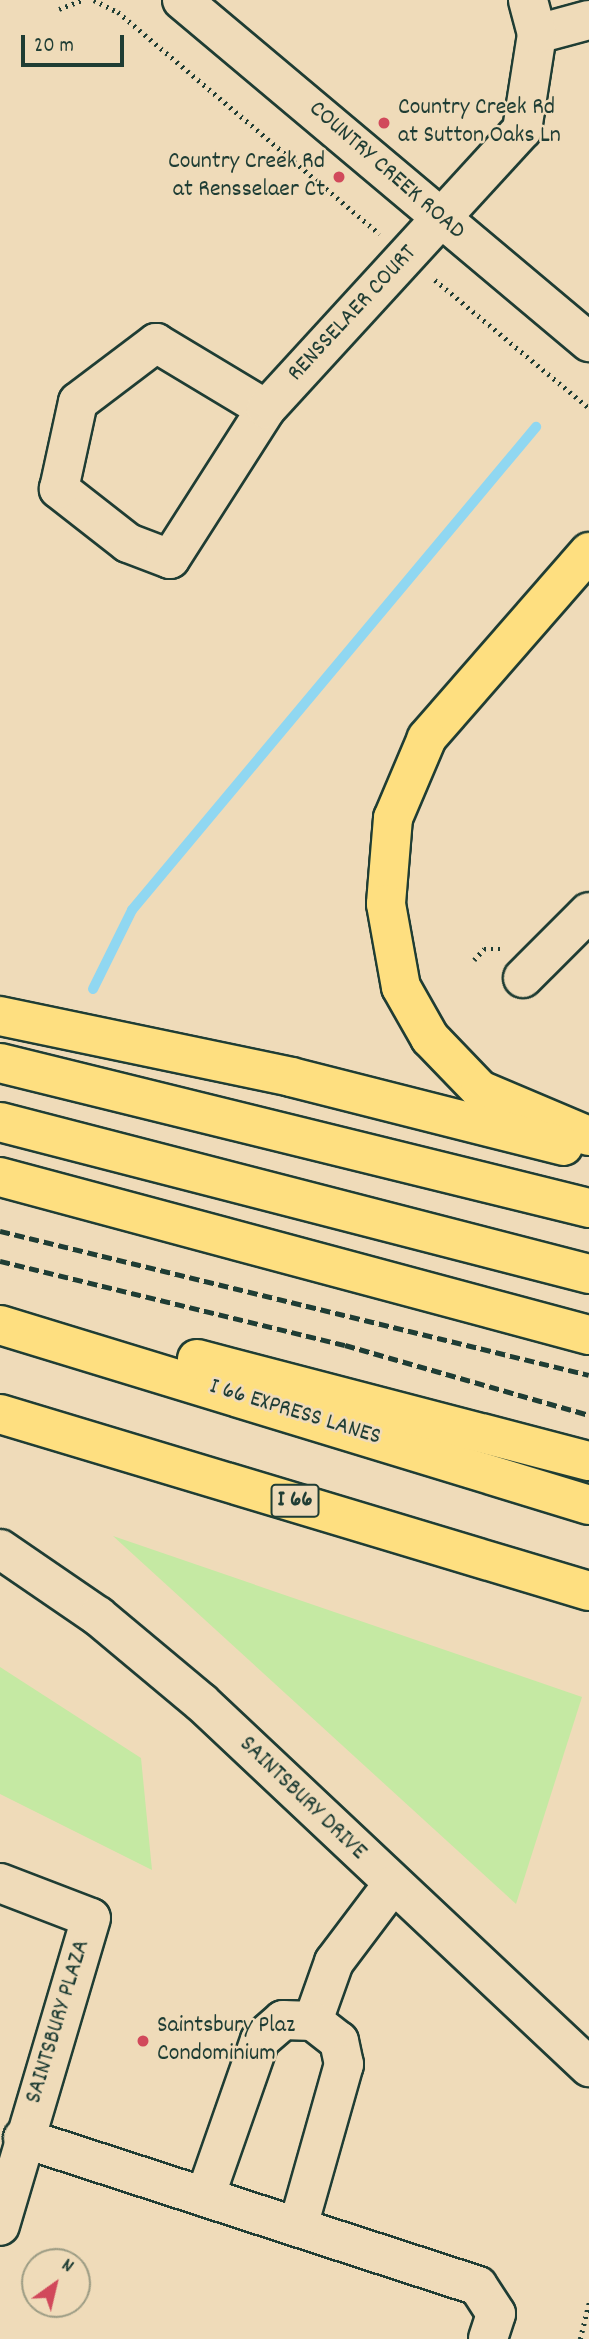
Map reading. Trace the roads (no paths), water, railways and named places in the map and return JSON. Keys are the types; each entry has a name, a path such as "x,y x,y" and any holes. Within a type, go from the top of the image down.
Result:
{"highway":[{"path":"589,552 427,738 393,818 386,904 401,987 430,1038 480,1090 589,1136"},
{"path":"0,1016 291,1077 589,1153"},
{"path":"0,1063 589,1209"},
{"path":"0,1122 589,1274"},
{"path":"0,1177 589,1335"},
{"path":"0,1316 221,1364 589,1461"},
{"name":"I 66 EXPRESS LANES","path":"0,1325 589,1505"},
{"name":"I 66","path":"0,1414 589,1591"}],"street":[{"name":"COUNTRY CREEK ROAD","path":"182,0 589,342"},
{"name":"RENSSELAER COURT","path":"266,409 156,343 78,402 59,489 128,543 170,559 266,409 522,130 533,17"},
{"path":"533,17 589,20"},
{"path":"523,978 589,912"},
{"name":"SAINTSBURY DRIVE","path":"0,1549 159,1666 589,2067"},
{"name":"SAINTSBURY PLAZA","path":"0,1883 91,1918 23,2138 0,2227"},
{"path":"313,2021 334,1962 392,1885"},
{"path":"205,2197 260,2040 283,2020 313,2021 339,2041 344,2064 298,2227"},
{"name":"SAINTSBURY PLAZA","path":"23,2138 478,2286 496,2314 488,2339"}],"waterway":[{"path":"93,989 132,910 536,427"}],"railway":[{"path":"0,1231 589,1375"},
{"path":"0,1261 345,1345 589,1415"}],"place":[{"name":"Country Creek Rd at Sutton Oaks Ln","path":"384,123"},
{"name":"Country Creek Rd at Rensselaer Ct","path":"339,177"},
{"name":"Saintsbury Plaz Condominium","path":"143,2041"}]}
